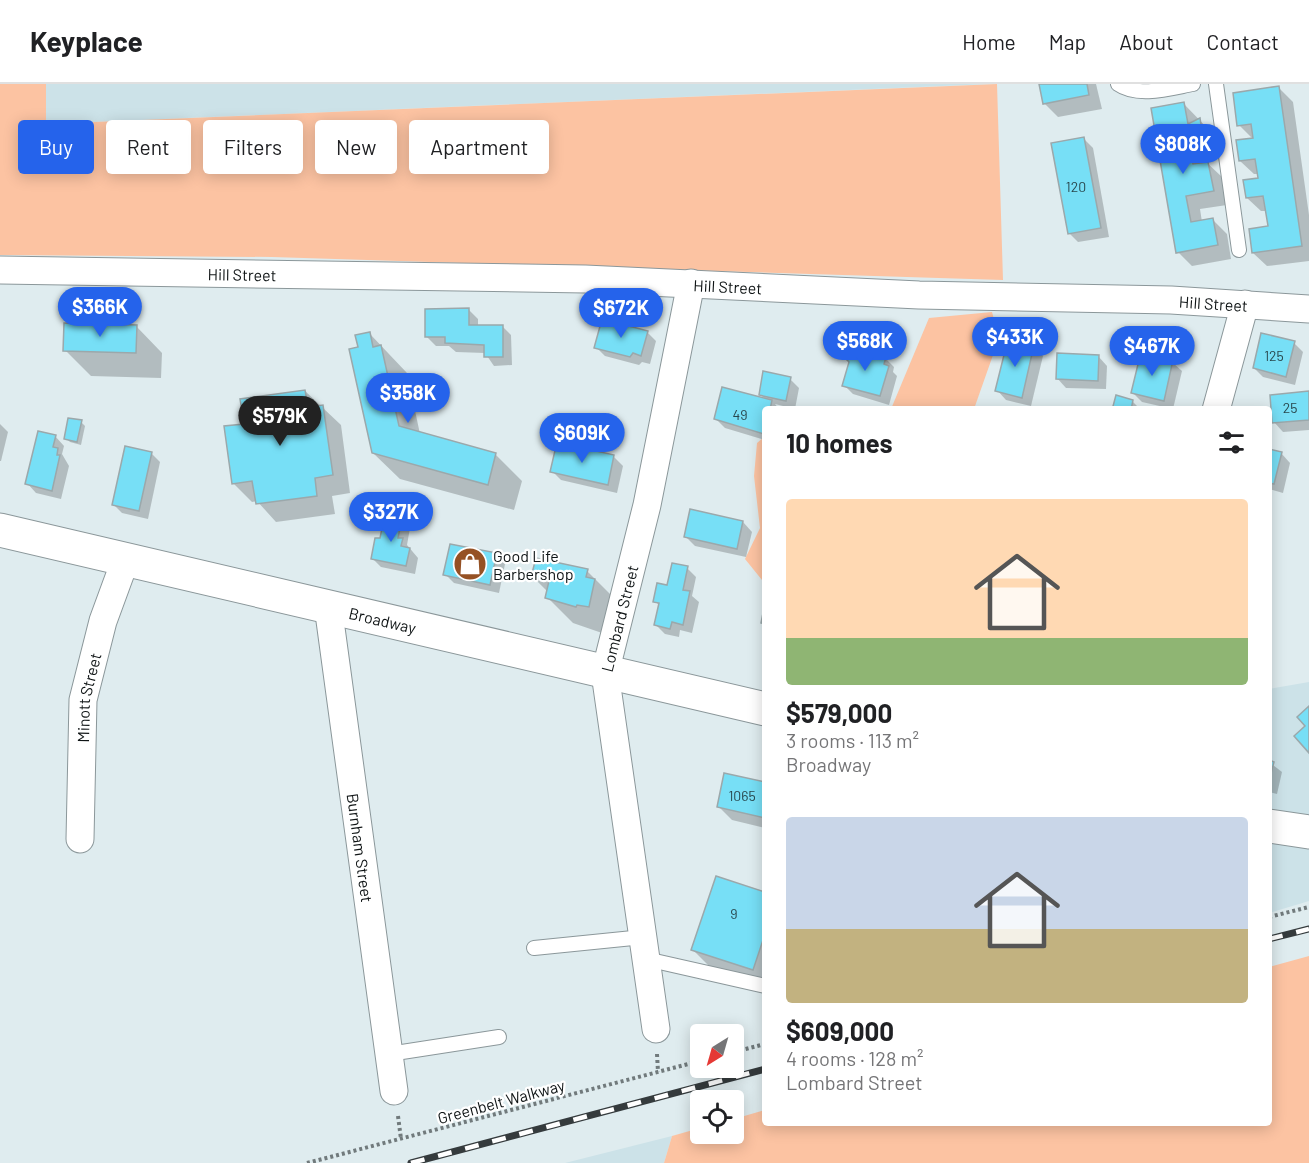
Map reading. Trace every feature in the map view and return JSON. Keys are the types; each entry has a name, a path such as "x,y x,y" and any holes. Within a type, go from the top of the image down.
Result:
{"main road":[{"name":"Broadway","path":"0,530 762,708"},
{"path":"1272,826 1309,832"}],"street":[{"name":"Hill Street","path":"0,270 691,283 919,295 1245,304 1309,309"},
{"name":"Lombard Street","path":"656,1029 605,673 647,506 691,283"},
{"path":"1217,406 1245,304"},
{"name":"Minott Street","path":"80,839 83,700 103,621 125,561"},
{"name":"Burnham Street","path":"328,606 394,1091"}],"lane":[{"path":"1118,84 1126,89 1152,91 1193,84"},
{"path":"1216,84 1239,250"},
{"path":"534,948 644,948 762,985"},
{"path":"389,1054 499,1037"}],"path":[{"path":"1272,915 1309,907"},
{"path":"744,1049 762,1045"},
{"name":"Greenbelt Walkway","path":"307,1163 690,1064"}],"shaded area":[{"path":"0,84 46,84 46,120 18,120 18,174 94,174 94,122 106,121 106,174 191,174 191,120 141,120 997,84 1003,280 272,257 0,255"},
{"path":"46,84 989,84 94,122 94,120 46,120"},
{"path":"992,312 999,338 975,406 892,406 929,318"},
{"path":"762,439 762,580 745,559 760,528 754,476 757,443"},
{"path":"1309,682 1309,901 1272,912 1272,688"},
{"path":"1309,956 1309,1163 664,1163 672,1136 690,1131 690,1144 744,1144 744,1116 762,1111 762,1126 1272,1126 1272,966"},
{"path":"672,1136 664,1163 565,1163"}],"building":[{"path":"1039,84 1087,84 1089,95 1043,104"},
{"path":"1279,86 1302,246 1252,253 1249,229 1268,226 1263,196 1246,198 1243,180 1258,178 1255,159 1239,161 1236,140 1253,138 1251,124 1237,126 1233,93"},
{"path":"1184,102 1188,124 1200,118 1204,145 1190,148 1193,164 1208,162 1214,191 1186,196 1191,222 1213,218 1218,245 1176,253 1151,108"},
{"path":"1084,137 1101,228 1068,234 1051,143"},
{"path":"469,308 469,325 503,325 503,357 484,357 484,345 445,343 445,337 425,337 425,309"},
{"path":"602,319 648,331 641,356 633,353 630,357 594,348"},
{"path":"96,321 105,321 105,324 137,325 136,353 63,351 64,323 96,324"},
{"path":"370,332 373,347 381,345 399,426 496,453 488,485 372,453 349,349 358,347 355,335"},
{"path":"1261,333 1295,341 1286,377 1253,368"},
{"path":"1008,339 1034,345 1022,398 995,391"},
{"path":"858,350 865,357 867,351 886,357 884,364 889,366 880,396 842,386 849,362 845,358 845,351"},
{"path":"1141,352 1173,360 1164,401 1131,393"},
{"path":"1057,353 1099,355 1098,381 1056,379"},
{"path":"763,371 791,377 786,401 759,395"},
{"path":"722,387 772,400 771,406 762,406 762,433 714,419"},
{"path":"305,390 308,407 323,405 333,475 315,478 317,496 256,504 252,481 232,484 224,426 244,424 240,399"},
{"path":"1309,391 1309,420 1272,423 1270,395"},
{"path":"1116,395 1133,400 1132,406 1113,406"},
{"path":"68,418 82,420 77,442 64,439"},
{"path":"38,431 56,435 53,447 58,448 57,455 60,455 52,491 25,484"},
{"path":"557,442 614,455 608,485 550,472"},
{"path":"125,446 152,452 139,511 112,505"},
{"path":"1272,450 1282,452 1274,484 1272,484"},
{"path":"690,509 743,521 737,549 684,537"},
{"path":"385,514 402,518 398,538 403,538 401,546 410,548 406,566 371,559 375,538 380,538"},
{"name":"Good Life Barbershop","path":"450,544 497,553 490,585 443,575"},
{"path":"536,558 588,569 586,577 595,579 589,607 577,605 576,607 545,598 549,581 531,577"},
{"path":"672,563 688,566 683,590 690,591 683,625 672,622 670,629 654,625 659,603 653,602 657,583 667,585"},
{"path":"1309,706 1309,753 1294,736 1305,726 1297,717"},
{"path":"724,773 762,781 762,817 717,807"},
{"path":"716,876 762,891 762,943 753,970 691,950"}],"railway":[{"path":"1272,938 1309,929"},
{"path":"411,1163 762,1070"}],"place":[{"name":"Good Life Barbershop","path":"470,564"}]}
